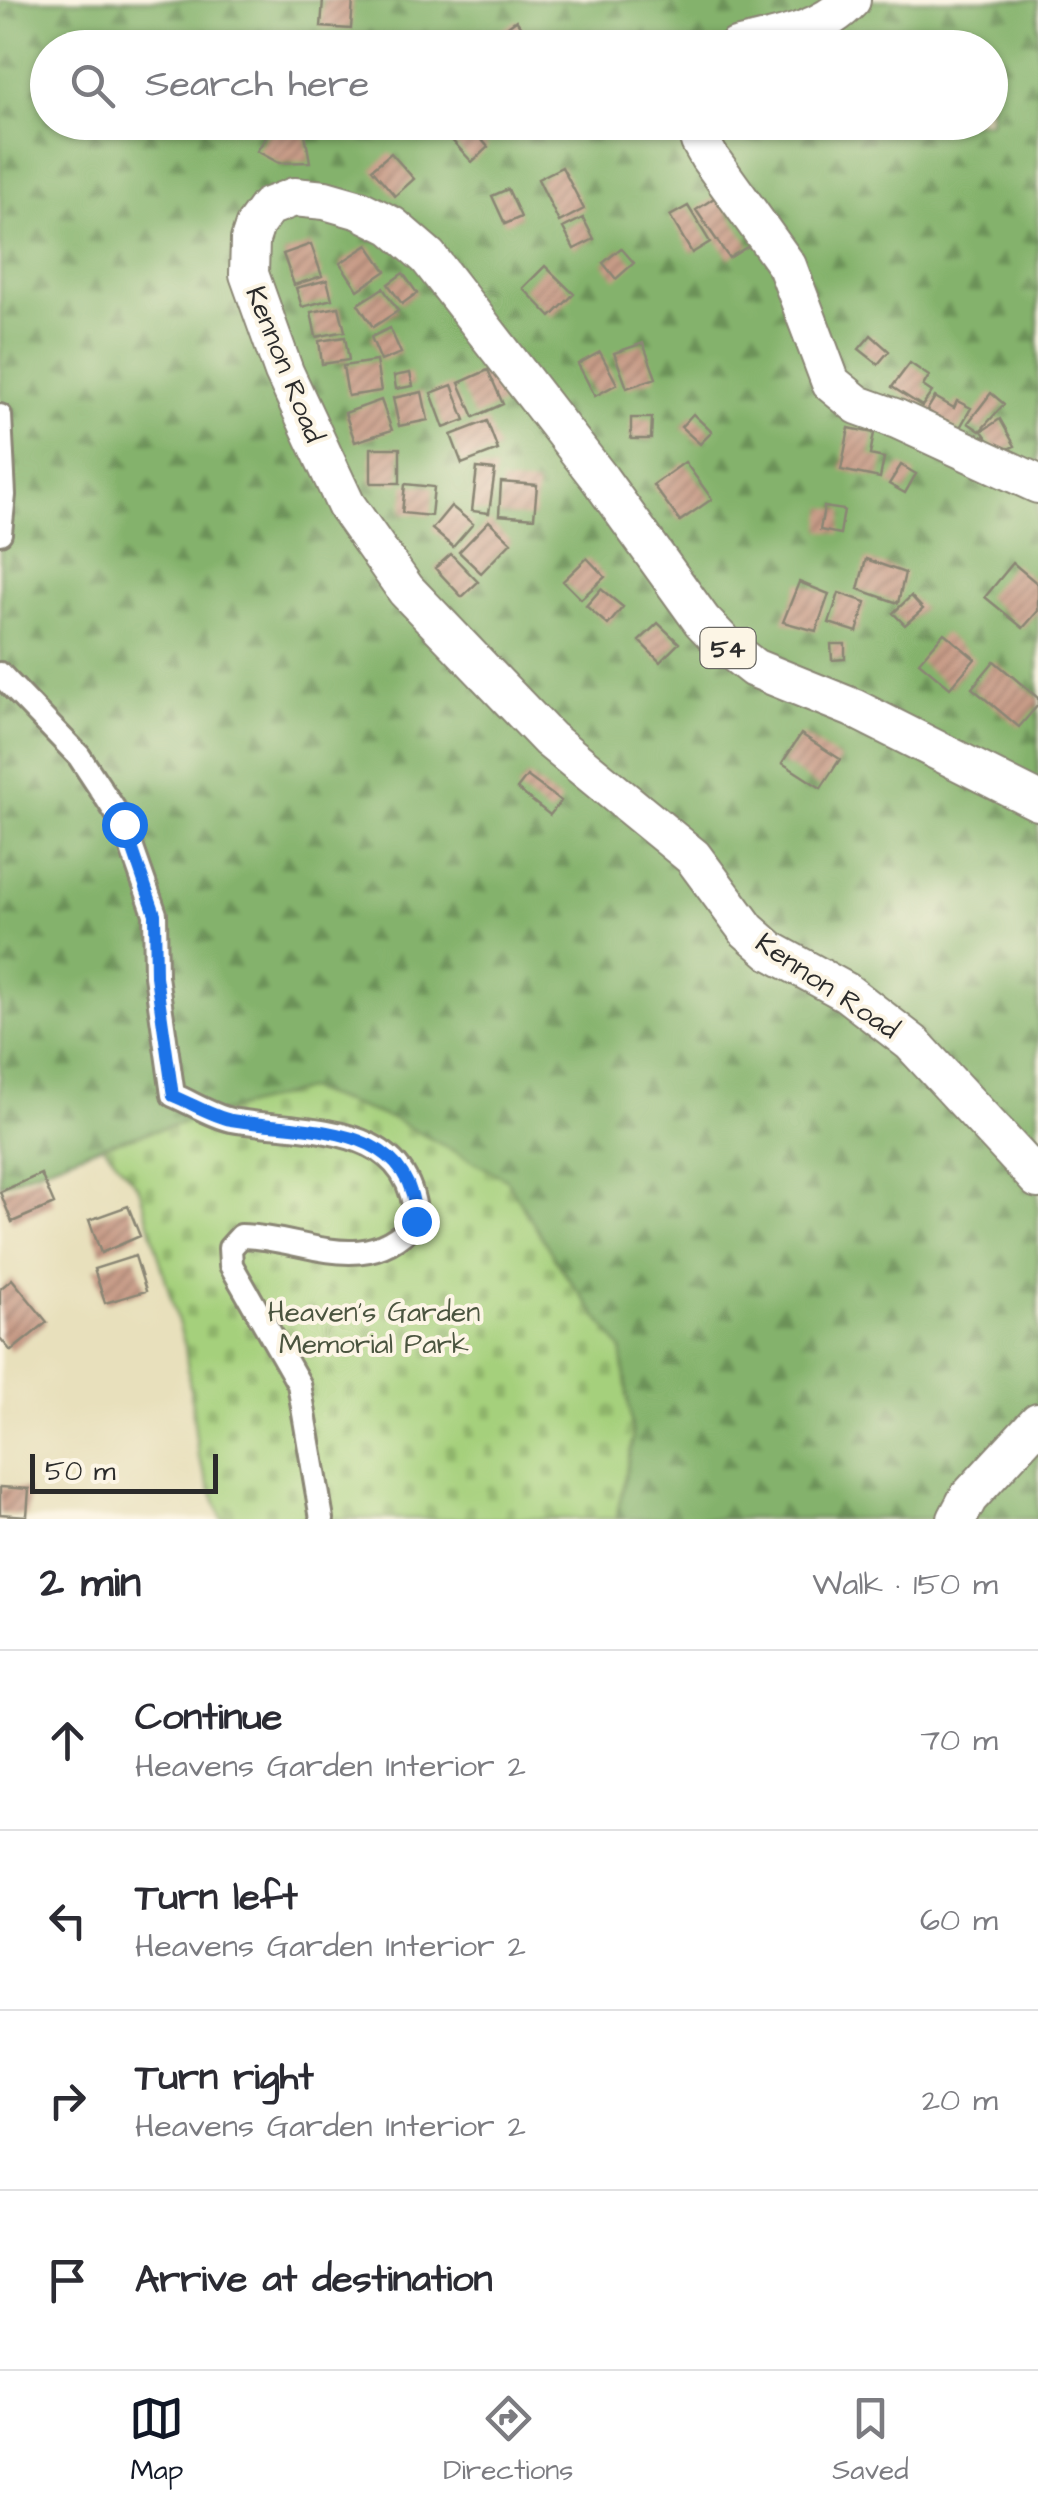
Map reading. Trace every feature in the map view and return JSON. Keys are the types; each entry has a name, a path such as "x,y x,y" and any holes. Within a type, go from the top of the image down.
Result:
{"highway":[{"path":"805,30 837,15 851,0"},
{"path":"700,140 787,266 831,383 858,405 1038,484"},
{"name":"Kennon Road","path":"1038,801 869,716 754,668 702,621 600,479 428,256 392,226 360,210 325,200 294,198 268,207 255,225 248,254 249,274 260,312 346,505 406,590 550,740 694,858 748,930 771,951 846,992 912,1043 1038,1179"},
{"path":"957,1519 968,1498 1038,1422"}],"street":[{"path":"0,416 4,496 0,534"},
{"path":"0,674 79,756 124,824 155,914 156,976 173,1096 228,1119 290,1124 376,1144 408,1182 415,1201 416,1221 390,1243 361,1253 335,1253 263,1236 241,1236 230,1248 231,1266 298,1384 322,1519"}],"green space":[{"path":"0,0 1038,0 1038,1519 616,1519 633,1437 621,1349 560,1266 393,1119 307,1089 103,1145 0,1185"},
{"name":"Heaven's Garden Memorial Park","path":"306,1089 393,1119 506,1179 560,1267 621,1349 633,1437 616,1519 222,1519 198,1456 185,1346 139,1188 103,1145"}],"building":[{"path":"323,0 353,0 351,29 321,27"},
{"path":"516,20 523,30 502,30"},
{"path":"264,140 306,140 310,162 279,163 257,151"},
{"path":"452,140 482,140 488,147 472,162"},
{"path":"391,153 414,179 395,196 372,169"},
{"path":"562,167 584,209 559,222 538,179"},
{"path":"508,189 521,217 505,224 492,196"},
{"path":"717,196 750,245 729,258 696,210"},
{"path":"688,206 710,242 692,253 670,216"},
{"path":"583,218 594,239 574,249 563,228"},
{"path":"311,244 322,276 294,285 283,254"},
{"path":"368,245 386,271 358,290 340,263"},
{"path":"621,248 634,263 616,279 603,263"},
{"path":"545,266 574,294 551,317 523,288"},
{"path":"403,273 417,293 402,304 388,284"},
{"path":"327,280 332,299 302,307 296,288"},
{"path":"383,288 398,311 373,327 358,304"},
{"path":"339,307 345,331 316,337 311,312"},
{"path":"390,328 401,353 381,361 371,337"},
{"path":"871,335 889,351 878,364 859,349"},
{"path":"345,337 349,360 322,364 319,341"},
{"path":"643,343 656,378 627,388 614,353"},
{"path":"600,352 617,384 595,396 578,364"},
{"path":"376,361 381,391 348,396 343,366"},
{"path":"910,363 929,376 923,386 932,392 922,406 892,387"},
{"path":"488,370 503,404 474,417 459,383"},
{"path":"410,373 413,386 396,389 394,376"},
{"path":"452,385 465,420 444,428 431,393"},
{"path":"422,392 428,420 399,426 393,398"},
{"path":"991,393 1004,404 980,431 968,423"},
{"path":"935,397 954,408 957,401 971,408 958,431 927,410"},
{"path":"381,400 392,430 355,442 345,413"},
{"path":"693,414 712,432 700,444 681,427"},
{"path":"631,418 652,418 651,439 631,439"},
{"path":"1000,419 1015,446 998,453 982,431"},
{"path":"487,421 498,450 462,464 451,435"},
{"path":"849,428 874,433 870,455 884,458 880,478 841,470"},
{"path":"371,448 400,448 400,483 371,483"},
{"path":"685,462 712,499 680,521 653,485"},
{"path":"901,465 916,474 905,493 889,484"},
{"path":"477,468 495,470 489,513 472,511"},
{"path":"501,482 537,485 534,518 499,515"},
{"path":"405,484 434,487 431,516 402,513"},
{"path":"451,506 473,524 453,547 432,529"},
{"path":"824,507 844,510 840,534 820,530"},
{"path":"489,521 511,542 481,573 459,552"},
{"path":"451,554 478,582 462,597 435,568"},
{"path":"587,558 605,577 581,599 563,581"},
{"path":"866,559 905,573 898,603 858,589"},
{"path":"1013,563 1038,584 1038,611 1023,628 985,597"},
{"path":"799,582 829,594 816,631 783,622"},
{"path":"601,589 623,607 608,625 586,606"},
{"path":"839,593 866,602 857,632 829,623"},
{"path":"911,596 923,609 905,625 893,613"},
{"path":"658,623 679,643 660,662 639,641"},
{"path":"944,633 975,659 950,688 919,662"},
{"path":"831,644 845,644 845,659 832,660"},
{"path":"994,661 1038,698 1038,705 1019,727 972,688"},
{"path":"801,734 840,759 821,788 782,763"},
{"path":"527,776 561,801 550,815 517,789"},
{"path":"41,1174 54,1204 12,1222 0,1192"},
{"path":"128,1206 140,1236 101,1253 89,1220"},
{"path":"135,1256 146,1291 105,1303 94,1269"},
{"path":"12,1279 47,1322 11,1351 0,1338 0,1289"},
{"path":"0,1487 29,1489 27,1516 0,1514"}],"route":[{"path":"124,824 155,914 153,947 173,1096 228,1119 290,1124 376,1144 408,1182 415,1201 416,1221"}]}
